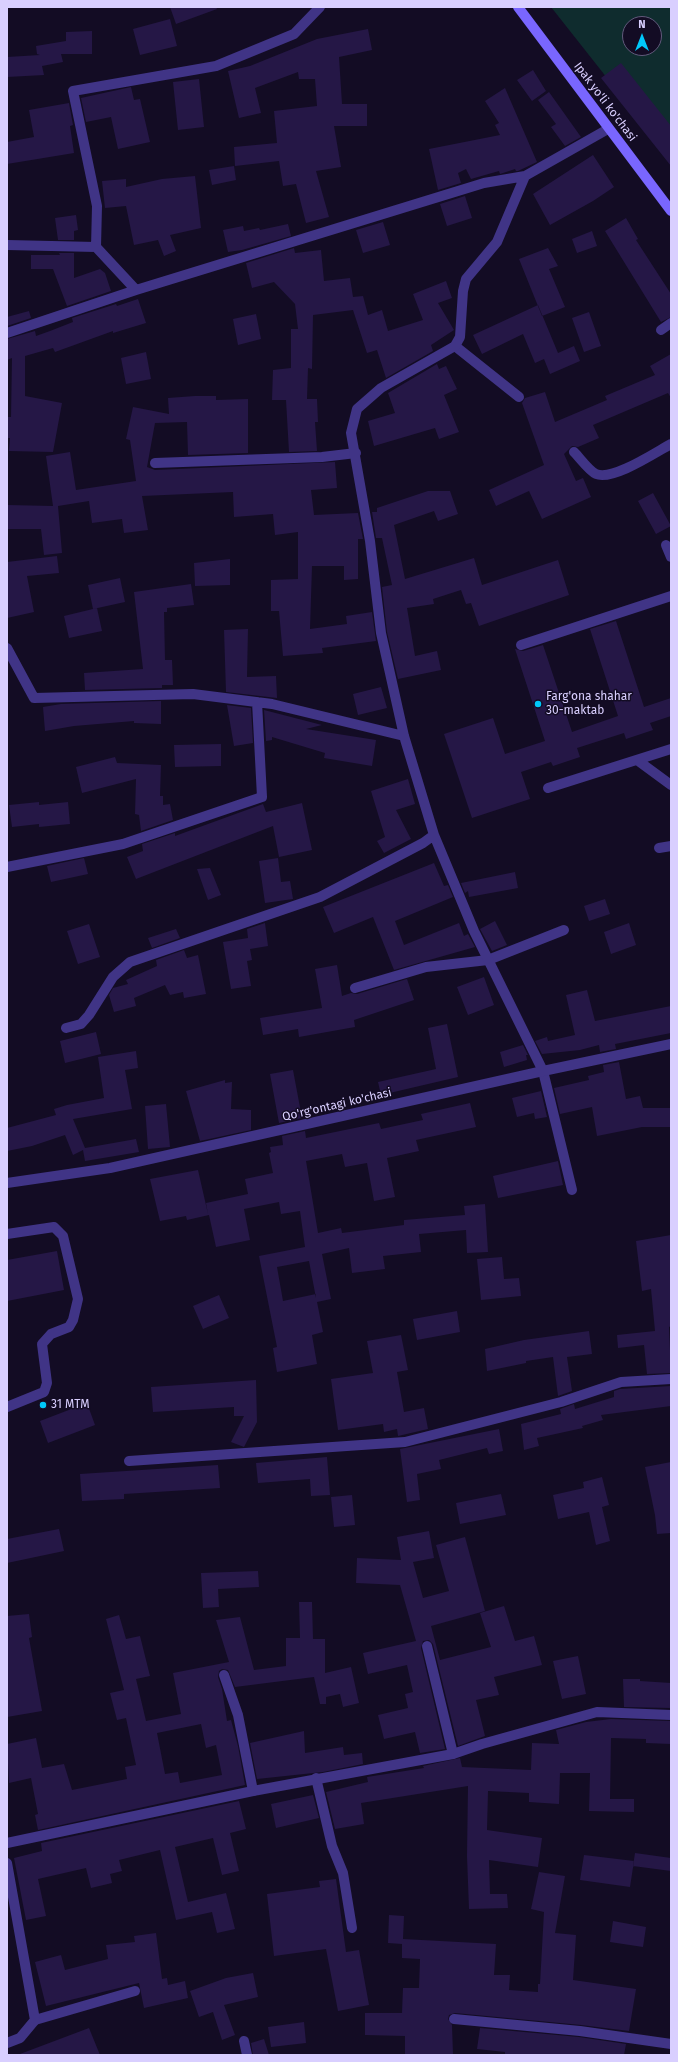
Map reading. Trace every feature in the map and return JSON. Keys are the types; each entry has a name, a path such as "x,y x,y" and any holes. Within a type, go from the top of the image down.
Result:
{"main road":[{"name":"Ipak yo'li ko'chasi","path":"518,7 671,211"}],"street":[{"path":"136,290 96,247 97,206 73,91 216,66 294,34 320,7"},
{"path":"7,333 136,290 484,183 525,176 608,129"},
{"path":"525,176 497,242 466,279 463,291 460,338 455,346 381,388 357,409 351,432 356,453 370,542 381,633 404,736 434,835 488,960 543,1071 572,1190"},
{"path":"7,245 96,247"},
{"path":"661,330 671,323"},
{"path":"455,346 519,397"},
{"path":"574,452 596,474 602,476 627,468 671,444"},
{"path":"155,463 322,457 356,453"},
{"path":"666,545 671,557"},
{"path":"521,645 671,596"},
{"path":"7,648 34,698 193,694 272,704 404,736"},
{"path":"7,867 123,844 262,797 257,702"},
{"path":"548,788 671,749"},
{"path":"637,760 671,784"},
{"path":"66,1028 80,1024 89,1015 113,977 130,962 320,897 423,843 434,835"},
{"path":"659,848 671,846"},
{"path":"355,988 426,967 488,960 564,930"},
{"name":"Qo'rg'ontagi ko'chasi","path":"7,1184 110,1168 543,1071 671,1044"},
{"path":"7,1234 54,1227 63,1236 78,1299 73,1320 69,1327 51,1334 42,1344 47,1383 44,1392 7,1407"},
{"path":"129,1461 405,1442 561,1402 621,1382 671,1379"},
{"path":"427,1646 453,1754"},
{"path":"224,1676 238,1715 253,1791"},
{"path":"7,1843 316,1778 453,1754 482,1744 597,1712 671,1714"},
{"path":"316,1778 332,1846 343,1873 352,1928"},
{"path":"7,1863 35,2020"},
{"path":"7,2043 20,2038 35,2020 135,1991"},
{"path":"454,2020 580,2031 671,2044"},
{"path":"244,2040 247,2055"}],"green space":[{"path":"551,7 671,7 671,159"}],"building":[{"path":"170,7 216,7 217,9 176,24"},
{"path":"170,19 177,46 140,55 133,29"},
{"path":"368,29 372,50 339,57 342,104 367,104 367,126 334,126 341,167 316,171 329,217 306,223 296,184 283,186 279,161 235,166 234,147 277,143 274,111 317,106 315,79 299,79 298,72 255,88 261,113 239,118 228,71 250,66 317,39"},
{"path":"92,31 92,54 61,54 63,62 42,66 44,75 7,77 7,57 40,55 37,54 36,46 66,41 66,32"},
{"path":"621,63 671,126 671,166 601,78"},
{"path":"533,70 546,91 532,101 517,80"},
{"path":"199,79 204,127 178,130 173,82"},
{"path":"131,87 134,100 140,99 150,142 118,149 111,117 86,122 81,98"},
{"path":"505,88 537,162 518,171 515,169 500,174 499,171 471,179 466,169 458,173 461,183 438,190 429,149 500,135 495,125 499,123 485,101"},
{"path":"549,92 581,137 565,146 551,127 556,124 538,100"},
{"path":"69,103 73,125 70,126 74,153 7,164 7,142 34,137 29,110"},
{"path":"593,155 614,187 593,201 550,225 533,194"},
{"path":"234,166 236,180 212,185 209,170"},
{"path":"195,176 201,228 170,235 176,251 164,256 158,240 134,245 126,206 105,208 102,181 126,179 126,187 162,179"},
{"path":"465,196 472,218 447,226 440,204"},
{"path":"76,215 78,230 74,231 74,240 58,240 55,218"},
{"path":"626,218 638,239 636,240 671,294 671,317 661,322 605,231"},
{"path":"383,222 390,245 363,253 356,230"},
{"path":"288,224 291,236 242,250 228,252 223,230 243,226 244,231 259,228 260,230"},
{"path":"592,231 597,246 577,253 572,239"},
{"path":"294,248 295,253 321,250 324,281 350,278 353,297 363,296 368,315 382,310 388,331 423,320 413,294 446,281 452,298 438,303 454,330 431,345 433,351 386,378 377,350 367,353 353,310 313,315 312,369 308,368 307,399 317,399 318,422 315,422 317,451 289,452 286,400 272,400 273,370 291,368 291,329 298,329 295,304 274,282 252,288 246,263"},
{"path":"548,248 558,266 549,269 565,307 542,316 519,259"},
{"path":"59,253 74,253 74,278 100,269 105,273 111,291 67,306 53,269 31,269 31,255 60,255"},
{"path":"138,299 146,323 113,333 113,331 55,352 53,348 25,356 25,396 62,403 53,452 9,451 10,438 7,438 7,417 11,417 12,358 7,360 7,339 35,331 36,336 73,322 72,318 116,304 117,306"},
{"path":"538,305 558,353 574,346 580,361 550,374 544,359 535,363 523,334 482,354 473,335"},
{"path":"29,311 31,318 7,326 7,317"},
{"path":"589,312 601,346 584,352 572,318"},
{"path":"256,314 261,339 238,345 233,319"},
{"path":"146,352 151,379 126,384 121,358"},
{"path":"671,354 671,398 668,393 593,425 599,438 578,447 572,446 564,454 576,481 583,478 591,497 542,519 529,491 496,506 489,490 544,465 522,403 525,398 545,392 555,422 607,400 605,396 655,375 650,366"},
{"path":"437,364 439,369 446,366 457,389 444,395 459,432 439,439 435,428 374,446 368,421 395,413 388,393"},
{"path":"216,396 216,400 248,399 248,453 188,455 187,422 155,423 147,467 155,470 335,462 337,488 311,490 314,515 358,513 363,539 358,539 358,579 344,580 344,566 312,566 310,629 347,624 346,616 372,612 376,641 322,648 323,653 283,656 279,611 271,611 271,580 298,579 298,532 275,535 273,514 234,517 233,492 142,496 148,530 124,533 122,519 92,523 89,501 58,506 62,553 44,555 41,529 7,529 7,505 53,506 46,456 70,452 76,490 136,481 130,440 126,439 133,407 169,414 168,398"},
{"path":"428,491 450,491 458,514 438,521 434,511 394,525 405,579 474,558 482,585 558,560 569,595 479,626 471,603 466,604 461,590 433,599 434,604 407,608 415,656 437,651 441,670 398,679 387,632 382,587 392,585 382,538 376,538 372,512 377,512 377,508"},
{"path":"653,493 671,526 656,534 638,501"},
{"path":"57,556 59,573 27,576 34,612 7,618 7,562"},
{"path":"230,559 230,585 195,586 194,563"},
{"path":"120,578 125,602 93,609 88,585"},
{"path":"191,584 194,605 167,608 167,612 164,612 165,660 172,660 173,685 162,685 162,688 85,690 84,673 143,669 134,592"},
{"path":"97,608 102,631 69,638 64,616"},
{"path":"616,621 644,707 671,698 671,716 650,723 653,730 626,739 624,733 577,748 580,757 553,766 551,762 521,772 530,799 472,818 444,734 493,718 505,754 545,741 515,649 523,651 543,645 572,732 618,716 590,629"},
{"path":"248,629 247,677 276,676 277,698 226,692 224,630"},
{"path":"381,687 387,708 358,715 353,694"},
{"path":"161,701 161,724 134,723 134,721 74,726 45,731 43,707 61,704"},
{"path":"227,705 251,708 253,743 234,746"},
{"path":"264,710 322,725 306,729 376,740 372,766 324,758 325,753 272,737 272,740 266,741"},
{"path":"221,744 221,766 175,767 174,745"},
{"path":"115,757 117,763 161,765 160,796 163,796 163,805 170,804 173,820 141,831 139,815 135,814 136,779 82,793 76,767"},
{"path":"408,779 415,804 396,810 411,839 384,853 377,841 385,837 371,791"},
{"path":"39,802 39,805 68,802 70,824 39,827 39,824 12,827 9,805"},
{"path":"302,803 312,850 279,857 273,826 136,879 127,857 143,851 142,844 175,833 175,836 263,804 266,812"},
{"path":"84,858 88,874 51,882 47,866"},
{"path":"278,858 281,882 290,881 293,899 265,903 259,861"},
{"path":"434,863 444,886 448,885 453,897 395,921 404,945 459,923 464,936 468,934 475,947 394,970 373,917 334,933 323,907"},
{"path":"210,868 221,895 208,900 197,869"},
{"path":"515,872 518,888 469,897 468,891 465,893 461,883"},
{"path":"605,899 610,914 589,921 584,906"},
{"path":"495,921 507,945 492,951 480,929"},
{"path":"265,923 268,946 250,949 252,960 247,961 251,986 231,989 223,942 248,938 247,929"},
{"path":"629,923 636,945 611,954 604,932"},
{"path":"89,924 100,957 78,964 67,931"},
{"path":"176,929 180,938 152,948 148,938"},
{"path":"184,950 187,958 198,955 206,994 184,998 183,992 170,995 165,985 134,998 136,1006 114,1012 109,995 113,988 128,984 126,980 157,966 156,960"},
{"path":"337,965 342,996 351,993 357,994 407,979 414,1000 354,1020 355,1027 299,1037 298,1029 263,1035 260,1018 322,1008 315,969"},
{"path":"484,977 494,1005 468,1015 457,987"},
{"path":"587,990 595,1021 671,1006 671,1033 615,1044 616,1049 600,1052 599,1045 580,1050 542,1054 535,1041 547,1037 548,1041 575,1035 566,995"},
{"path":"447,1024 458,1077 381,1095 378,1082 436,1069 428,1028"},
{"path":"96,1032 101,1054 65,1063 60,1041"},
{"path":"523,1045 528,1055 526,1055 527,1060 504,1067 500,1052"},
{"path":"136,1051 138,1068 125,1070 132,1109 73,1119 85,1148 136,1139 139,1152 85,1161 83,1150 73,1155 65,1135 32,1146 7,1151 7,1128 56,1115 54,1109 104,1098 98,1057"},
{"path":"619,1062 626,1099 640,1096 643,1108 671,1108 671,1127 642,1127 597,1136 592,1107 560,1114 554,1088 589,1080 588,1076 604,1072 603,1065"},
{"path":"293,1070 302,1118 279,1123 270,1074"},
{"path":"225,1080 225,1083 232,1082 231,1109 251,1110 251,1130 200,1141 186,1091"},
{"path":"541,1091 547,1117 535,1119 534,1113 517,1117 512,1098"},
{"path":"470,1103 476,1127 416,1140 419,1151 387,1158 395,1197 374,1201 367,1163 345,1167 342,1154 306,1161 318,1233 341,1228 342,1233 404,1225 404,1220 465,1215 464,1206 485,1204 488,1252 467,1253 466,1230 419,1234 421,1252 383,1256 385,1269 352,1273 349,1248 322,1254 331,1299 317,1302 323,1332 312,1335 317,1364 277,1372 273,1348 277,1347 259,1256 305,1247 300,1211 281,1214 279,1202 244,1209 250,1240 216,1247 209,1215 187,1220 186,1216 160,1221 150,1179 198,1170 208,1214 206,1203 248,1194 245,1179 273,1173 269,1153 271,1152 270,1147 283,1145 282,1136 305,1131 306,1138 379,1123 381,1129 423,1120 421,1114","holes":["309,1261 315,1294 283,1301 277,1267"]},
{"path":"166,1104 170,1147 148,1149 145,1106"},
{"path":"558,1161 563,1185 498,1198 493,1176"},
{"path":"671,1235 671,1326 669,1327 671,1373 647,1374 644,1345 618,1348 617,1335 655,1331 651,1289 642,1291 636,1241"},
{"path":"57,1251 64,1290 7,1301 7,1260"},
{"path":"502,1257 504,1279 519,1278 521,1296 481,1300 477,1259"},
{"path":"219,1295 229,1318 203,1329 193,1306"},
{"path":"457,1311 460,1332 417,1340 413,1319"},
{"path":"589,1331 592,1354 567,1357 572,1391 558,1396 553,1357 526,1361 526,1363 487,1371 485,1349 524,1340"},
{"path":"401,1335 408,1370 397,1372 404,1412 424,1408 428,1429 398,1436 397,1429 384,1432 383,1424 338,1430 331,1379 373,1373 367,1341"},
{"path":"256,1380 257,1422 244,1447 231,1442 244,1416 234,1416 234,1407 153,1412 151,1387"},
{"path":"671,1386 671,1406 601,1415 603,1420 582,1426 583,1428 537,1438 539,1446 524,1450 521,1424 561,1414 560,1409 574,1404 575,1409 614,1397 614,1391 620,1389"},
{"path":"87,1403 95,1425 48,1443 40,1421"},
{"path":"499,1429 503,1451 489,1454 487,1448 439,1460 441,1469 417,1474 420,1500 407,1502 400,1449"},
{"path":"327,1457 330,1495 311,1496 310,1479 258,1483 256,1463"},
{"path":"671,1462 671,1533 657,1534 655,1515 645,1467"},
{"path":"218,1465 220,1488 124,1494 124,1499 82,1501 80,1474"},
{"path":"602,1477 609,1505 602,1507 610,1541 596,1545 589,1512 558,1519 553,1495 584,1488 583,1482"},
{"path":"501,1494 506,1515 460,1524 456,1503"},
{"path":"352,1495 355,1525 334,1527 331,1497"},
{"path":"59,1529 64,1551 7,1563 7,1539"},
{"path":"429,1531 434,1558 413,1562 423,1598 449,1591 436,1545 465,1537 485,1611 431,1626 440,1660 491,1647 480,1613 504,1606 515,1641 534,1636 542,1665 494,1677 499,1695 476,1700 485,1736 458,1746 433,1644 429,1640 423,1641 421,1648 445,1749 420,1753 415,1732 384,1739 378,1715 408,1708 405,1694 413,1692 407,1665 368,1674 363,1653 416,1641 400,1585 356,1583 357,1558 401,1560 397,1537"},
{"path":"258,1571 259,1587 218,1589 219,1607 203,1608 201,1573"},
{"path":"299,1602 312,1602 313,1639 325,1639 325,1673 351,1667 359,1703 343,1707 340,1694 326,1697 326,1704 320,1704 314,1677 235,1687 228,1670 222,1669 219,1671 218,1677 222,1689 227,1721 231,1720 238,1746 245,1785 38,1830 35,1815 38,1814 31,1778 9,1783 7,1744 36,1738 42,1768 64,1764 72,1790 127,1779 125,1767 136,1765 126,1718 117,1720 110,1693 124,1690 106,1619 119,1615 126,1639 140,1636 150,1676 136,1679 146,1721 181,1714 173,1673 229,1662 216,1620 240,1617 254,1670 286,1666 286,1638 300,1638","holes":["201,1724 206,1748 216,1745 222,1775 180,1783 178,1772 165,1774 157,1733"]},
{"path":"29,1614 32,1637 29,1638 42,1711 7,1717 7,1616"},
{"path":"578,1656 586,1694 562,1699 553,1661"},
{"path":"623,1679 640,1679 640,1681 671,1683 671,1708 624,1707"},
{"path":"611,1719 671,1721 671,1744 646,1743 646,1739 611,1738 610,1799 634,1799 634,1812 589,1811 590,1773 560,1773 559,1804 529,1802 529,1793 488,1791 487,1830 542,1838 538,1867 489,1860 490,1894 507,1894 508,1908 469,1909 467,1856 468,1786 361,1803 364,1824 335,1829 326,1792 368,1782 367,1777 424,1768 423,1766 460,1758 462,1767 531,1770 532,1743 559,1744 556,1730 586,1722"},
{"path":"304,1731 305,1753 343,1747 344,1755 362,1753 363,1764 323,1772 257,1779 250,1743"},
{"path":"313,1795 319,1818 276,1828 271,1804"},
{"path":"239,1801 246,1829 230,1833 239,1871 222,1875 213,1838 175,1847 188,1902 226,1893 235,1929 217,1933 212,1912 176,1920 160,1850 119,1860 122,1871 110,1874 112,1883 91,1888 86,1868 38,1879 46,1916 26,1920 14,1858 42,1851 41,1843"},
{"path":"635,1853 671,1858 671,1871 633,1866"},
{"path":"584,1855 634,1861 630,1887 580,1880"},
{"path":"539,1872 565,1876 555,1933 576,1935 573,1980 636,1989 629,2031 455,2013 449,2015 448,2019 452,2025 453,2055 405,2055 405,2036 365,2035 365,2013 402,2013 403,1988 419,1988 420,1959 402,1958 402,1944 388,1943 389,1915 404,1916 403,1939 496,1944 494,1975 510,1975 509,1990 538,1992 538,1984 540,1984 544,1912 531,1909"},
{"path":"336,1879 346,1952 359,1950 369,2005 338,2011 326,1949 274,1956 267,1894 320,1887 319,1881"},
{"path":"613,1921 646,1927 643,1947 610,1942"},
{"path":"156,1933 162,1979 167,1978 168,1985 185,1981 188,1998 144,2008 139,1983 46,2006 35,1962 61,1955 65,1970 108,1959 106,1945 135,1942 134,1936"},
{"path":"253,1973 258,1997 224,2005 235,2035 222,2040 213,2012 199,2017 190,1991 226,1978"},
{"path":"304,2022 306,2043 271,2047 268,2027"},
{"path":"89,2028 100,2055 20,2055 20,2054"},
{"path":"480,2028 579,2037 626,2044 624,2055 505,2055 505,2052 477,2049"},
{"path":"264,2039 269,2055 253,2055 251,2043"}],"place":[{"name":"Farg'ona shahar 30-maktab","path":"538,704"},
{"name":"31 MTM","path":"43,1405"}]}
